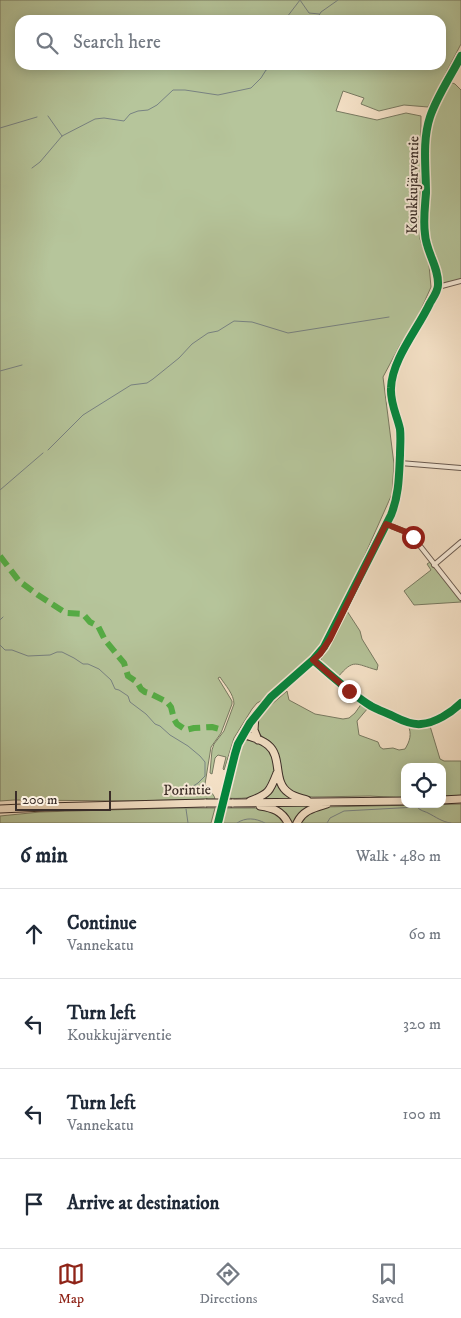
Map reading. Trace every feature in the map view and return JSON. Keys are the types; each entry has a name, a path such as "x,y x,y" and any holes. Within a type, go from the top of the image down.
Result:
{"highway":[{"path":"254,716 254,730 258,740"},
{"path":"243,734 268,745 274,751 277,760 277,772 282,786 290,794 314,802"},
{"path":"245,803 269,791 277,772"},
{"path":"446,800 461,799"},
{"path":"297,823 301,815 306,811 336,801"},
{"name":"Porintie","path":"0,809 206,803 401,801"},
{"path":"245,803 273,808 282,813 288,823"}],"street":[{"name":"Koukkujärventie","path":"438,287 436,270 425,238 426,144 430,116 461,56"},
{"path":"218,823 235,754 243,734 254,716 283,686 320,654 330,639 397,500 401,435 391,400 391,384 407,343 427,310 438,287 461,281"},
{"path":"400,463 461,468"},
{"path":"386,524 413,537 461,598"},
{"path":"434,565 461,542"},
{"path":"313,660 349,691 372,707 401,720 422,724 448,714 461,703"}],"green space":[{"path":"0,0 461,0 461,44 428,107 404,105 379,111 361,104 364,98 343,91 336,111 377,120 406,113 421,116 420,239 429,265 431,287 415,323 400,345 383,377 394,464 392,494 324,643 313,657 257,703 234,738 224,770 226,757 218,755 215,758 212,774 210,773 212,750 214,744 224,731 234,704 229,690 220,677 218,678 232,704 221,733 211,747 205,784 215,799 134,801 0,801"},
{"path":"450,82 461,90 461,280 442,283 427,237 428,146 433,115"},
{"path":"430,562 461,602 414,605 404,591 431,570 427,564"},
{"path":"347,611 378,665 377,670 355,664 348,667 338,677 321,663 321,657 329,646"},
{"path":"287,691 289,700 315,714 343,719 349,718 355,713 362,703 368,708 357,721 359,735 378,742 383,749 405,749 410,737 408,725 417,727 430,726 440,759 444,761 461,761 461,796 446,797 446,763 401,763 401,798 313,797 297,794 291,791 285,783 276,749 258,730 256,724 264,711"},
{"path":"245,740 261,744 271,753 274,766 271,782 268,789 254,797 226,798 237,750"},
{"path":"277,777 298,799 255,800 270,792 274,787"},
{"path":"321,804 295,823 290,823 265,805"},
{"path":"446,804 461,804 461,823 299,823 303,816 324,807 401,805 401,808 446,808"},
{"path":"215,808 211,823 0,823 0,816 40,812"},
{"path":"223,808 258,808 279,814 286,823 220,823"}],"waterway":[{"path":"300,0 309,13 319,14"},
{"path":"289,15 300,0"},
{"path":"319,15 338,0"},
{"path":"32,168 40,162 62,136 95,119 104,118 124,121 130,114 148,110 157,105 173,90 218,95 251,88 266,70"},
{"path":"48,116 62,136"},
{"path":"0,128 37,117"},
{"path":"48,450 83,415 131,385 147,383 179,358 192,344 208,333 218,331 234,321 252,322 288,333 389,317"},
{"path":"0,371 22,365"},
{"path":"0,490 43,453"},
{"path":"0,620 3,617"},
{"path":"0,645 5,650 12,650 28,656 50,655 62,652 83,664 99,669 111,680 115,689 128,696 130,702 146,714 155,724 188,746 205,762 205,776 187,790 186,794"},
{"path":"327,823 330,818 344,811 417,807 451,823"},
{"path":"186,809 188,823"},
{"path":"237,823 251,819 265,823"}],"marked path":[{"path":"0,556 19,581 38,595 66,613 83,614 90,622 98,626 105,640 124,663 128,676 137,682 145,692 167,702 171,707 177,724 186,730 212,727 223,730"}],"cycle path":[{"path":"218,823 238,744 250,723 271,697 313,660 324,647 394,508 400,463 400,429 392,399 392,377 401,355 435,294 438,285 437,272 426,241 424,229 426,135 433,109 461,56"},
{"path":"313,660 363,701 408,722 418,724 432,722 448,714 461,703"}],"route":[{"path":"349,691 313,660 320,654 330,639 386,524 413,537"}]}
